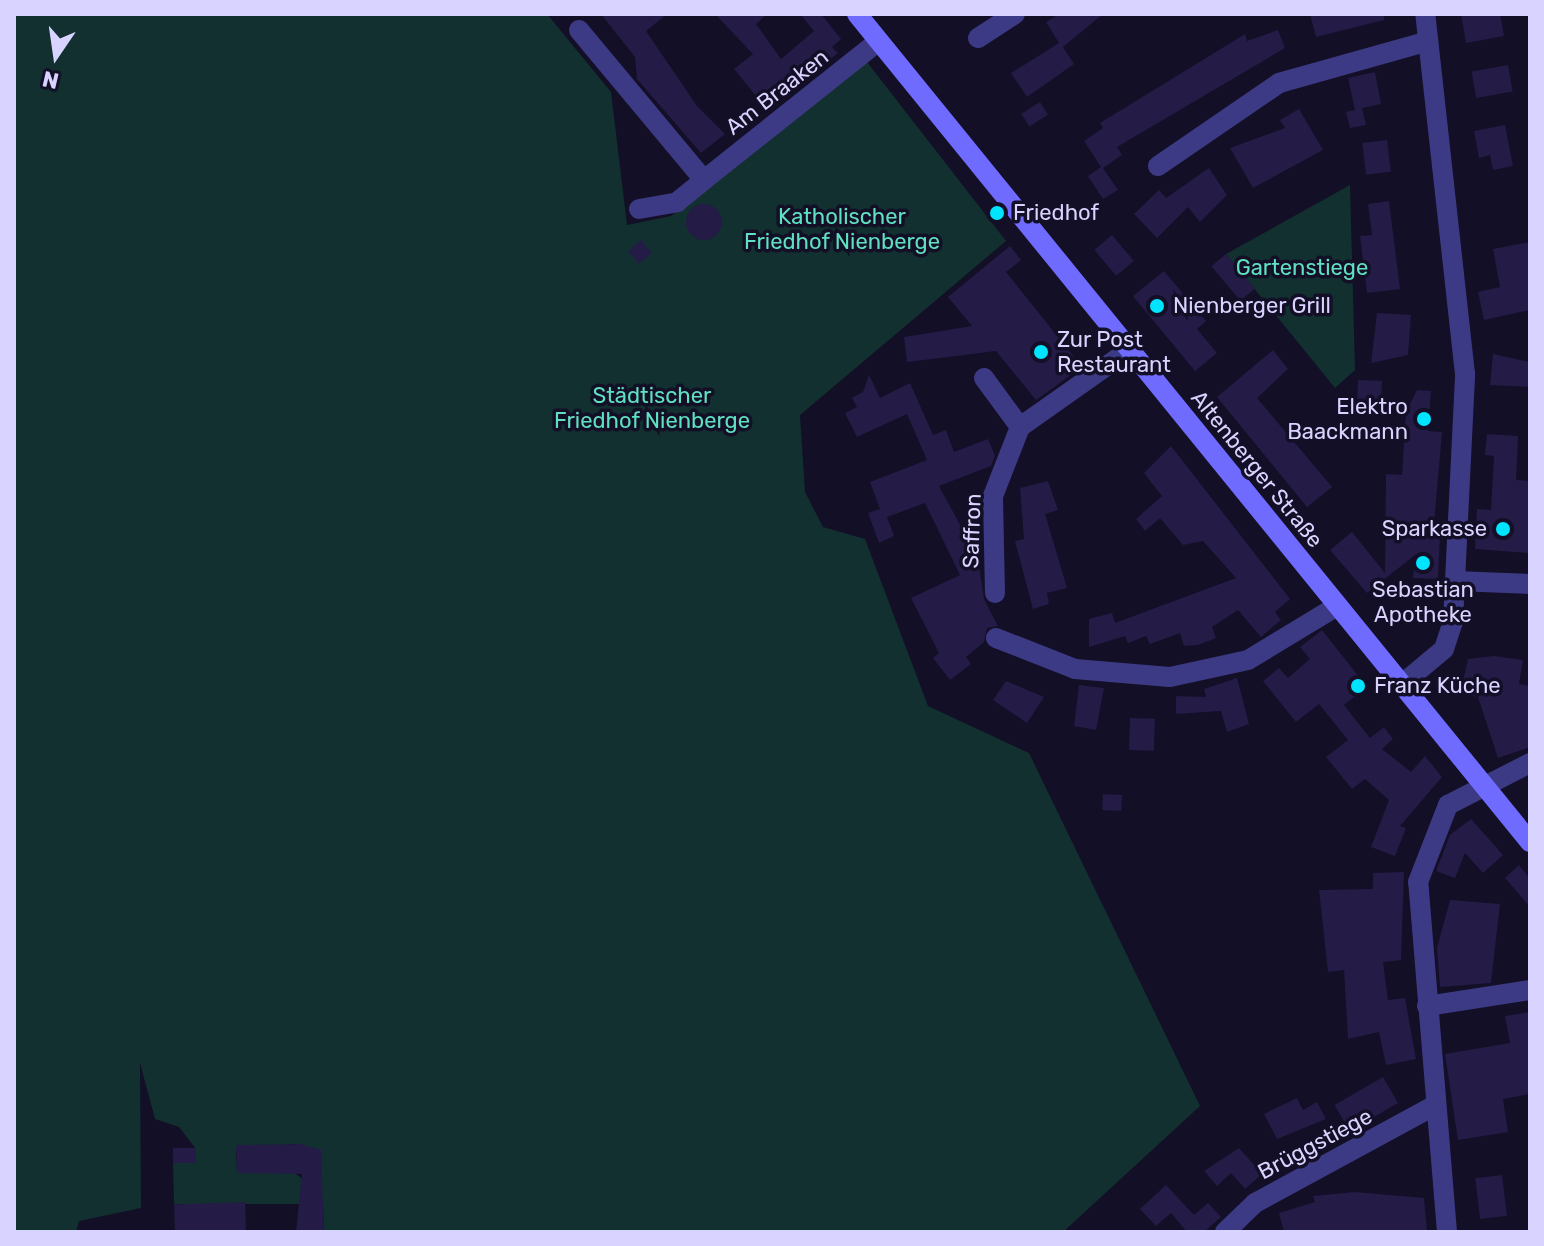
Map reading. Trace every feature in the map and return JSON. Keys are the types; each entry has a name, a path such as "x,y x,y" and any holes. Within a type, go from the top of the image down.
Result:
{"main road":[{"name":"Altenberger Straße","path":"857,14 1530,842"}],"street":[{"path":"978,38 1015,14"},
{"path":"1401,685 1444,649 1455,581 1466,349 1425,14"},
{"path":"579,30 704,180"},
{"name":"Am Braaken","path":"639,209 677,202 879,41"},
{"path":"1158,166 1279,83 1428,41"},
{"path":"984,378 1020,427 1129,350"},
{"name":"Saffron","path":"995,593 993,496 1020,427"},
{"path":"1455,581 1530,584"},
{"path":"996,638 1075,669 1170,677 1248,660 1337,606"},
{"path":"1447,1232 1427,1006 1422,861 1448,805 1530,763"},
{"path":"1427,1006 1530,990"},
{"name":"Brüggstiege","path":"1225,1232 1255,1203 1434,1106"}],"green space":[{"path":"14,14 547,14 611,92 627,225 671,216 867,62 1006,241 800,415 805,492 823,527 865,539 928,706 1029,753 1200,1106 1063,1232 324,1232 323,1204 174,1204 173,1163 196,1163 196,1149 179,1127 155,1119 140,1063 141,1208 79,1221 76,1232 14,1232","holes":["300,1144 303,1179 293,1172 237,1173 236,1149"]},
{"name":"Gartenstiege","path":"1350,185 1355,370 1335,388 1226,254"}],"building":[{"path":"601,14 667,14 646,31 697,106 725,134 701,153 637,79 635,57"},
{"path":"715,14 767,14 756,24 781,59 814,31 800,14 821,14 841,39 832,47 838,53 780,99 774,91 761,102 734,69 753,54"},
{"path":"1059,14 1103,14 1063,47 1074,64 1027,97 1011,73 1059,43 1046,22"},
{"path":"1310,14 1384,14 1384,20 1316,37"},
{"path":"1461,14 1500,14 1504,36 1466,43"},
{"path":"1278,30 1285,48 1117,147 1122,155 1103,168 1118,190 1103,199 1088,176 1101,167 1084,141 1103,128 1100,123 1245,34 1247,41"},
{"path":"1508,65 1513,92 1476,98 1472,71"},
{"path":"1375,72 1381,104 1362,108 1366,125 1350,128 1346,112 1355,110 1348,78"},
{"path":"1040,102 1048,115 1029,126 1021,114"},
{"path":"1299,109 1323,150 1253,188 1230,148 1285,128 1280,120"},
{"path":"1505,125 1513,166 1493,170 1490,155 1479,158 1474,131"},
{"path":"1387,140 1391,172 1366,175 1362,143"},
{"path":"1209,168 1227,195 1200,222 1188,207 1157,238 1134,214 1159,190 1166,198"},
{"path":"1389,201 1400,289 1367,293 1360,236 1372,235 1368,204"},
{"path":"704,204 717,209 722,222 717,235 704,240 691,235 686,222 691,209"},
{"path":"1112,235 1134,261 1116,276 1094,250"},
{"path":"641,240 652,253 639,264 628,251"},
{"path":"1530,242 1530,310 1484,320 1478,292 1500,287 1493,249"},
{"path":"1010,246 1021,260 1006,272 1082,367 1036,400 996,351 907,362 904,337 972,326 948,297"},
{"path":"1226,254 1255,288 1240,301 1211,266"},
{"path":"1164,271 1206,321 1197,329 1217,353 1195,371 1133,296"},
{"path":"1377,313 1411,315 1408,355 1371,363"},
{"path":"1273,350 1288,369 1257,398 1332,487 1307,507 1217,397"},
{"path":"1493,354 1530,362 1530,387 1490,385"},
{"path":"869,375 880,398 910,383 933,435 946,430 954,452 988,439 995,456 991,466 939,486 978,558 984,599 998,626 987,628 984,642 966,657 971,664 950,680 933,658 939,653 911,598 960,575 925,503 887,517 894,536 879,543 868,513 880,509 870,482 927,460 907,414 857,437 845,413 857,407 852,398 863,392"},
{"path":"1358,380 1382,381 1381,411 1357,410"},
{"path":"1417,390 1431,391 1428,431 1442,432 1433,536 1440,536 1438,579 1413,578 1415,555 1367,593 1330,550 1352,532 1385,573 1386,474 1402,475 1406,412"},
{"path":"1487,434 1518,436 1516,480 1530,481 1529,553 1475,549 1477,509 1491,510 1494,456 1485,455"},
{"path":"1171,446 1290,599 1275,612 1281,620 1261,637 1238,610 1212,627 1216,638 1198,645 1184,646 1180,633 1150,644 1146,636 1128,643 1125,636 1089,647 1089,619 1112,613 1115,623 1236,578 1203,541 1183,545 1160,518 1145,531 1136,519 1162,496 1144,473"},
{"path":"1048,481 1058,510 1045,514 1067,588 1047,593 1049,604 1033,609 1015,541 1024,539 1020,488"},
{"path":"1322,630 1367,687 1344,705 1370,738 1384,727 1393,739 1382,749 1411,772 1425,756 1442,777 1400,826 1406,828 1395,856 1371,847 1389,800 1365,779 1352,789 1326,757 1348,740 1319,704 1296,722 1263,681 1279,668 1288,678 1310,659 1300,647"},
{"path":"1494,656 1523,660 1519,684 1530,686 1530,747 1498,758 1478,697 1460,694 1468,659"},
{"path":"1237,678 1249,724 1227,732 1221,711 1176,714 1176,696 1206,697 1204,689"},
{"path":"1006,681 1044,697 1027,723 993,700"},
{"path":"1079,685 1104,688 1096,730 1074,726"},
{"path":"1130,718 1155,719 1154,751 1129,750"},
{"path":"1103,794 1122,795 1121,811 1102,810"},
{"path":"1471,819 1503,855 1483,873 1465,853 1455,878 1436,871 1450,835"},
{"path":"1519,865 1530,879 1530,907 1505,878"},
{"path":"1404,872 1401,960 1383,962 1388,1000 1405,998 1416,1059 1386,1065 1379,1032 1348,1039 1344,970 1328,972 1319,890 1373,889 1373,873"},
{"path":"1450,900 1500,904 1491,983 1440,987 1437,948"},
{"path":"1530,1012 1530,1094 1503,1099 1508,1132 1458,1140 1445,1054 1510,1043 1505,1016"},
{"path":"1383,1077 1398,1103 1350,1131 1335,1105"},
{"path":"1297,1098 1303,1110 1317,1102 1326,1119 1277,1139 1264,1114"},
{"path":"300,1144 321,1150 324,1232 296,1232 302,1174 237,1173 236,1145"},
{"path":"173,1148 196,1148 196,1163 173,1163"},
{"path":"1239,1148 1262,1174 1245,1189 1231,1173 1217,1186 1204,1171"},
{"path":"1502,1175 1507,1216 1480,1219 1475,1178"},
{"path":"1166,1185 1194,1215 1208,1203 1221,1217 1204,1232 1187,1232 1171,1213 1156,1226 1140,1209"},
{"path":"1355,1192 1424,1198 1427,1232 1284,1232 1279,1213 1315,1202 1313,1196"},
{"path":"245,1202 246,1232 175,1232 174,1204"}],"place":[{"name":"Friedhof","path":"997,213"},
{"name":"Nienberger Grill","path":"1157,306"},
{"name":"Zur Post Restaurant","path":"1041,352"},
{"name":"Elektro Baackmann","path":"1424,419"},
{"name":"Sparkasse","path":"1503,529"},
{"name":"Sebastian Apotheke","path":"1423,563"},
{"name":"Franz Küche","path":"1358,686"}],"park label":[{"name":"Katholischer Friedhof Nienberge","path":"842,228"},
{"name":"Städtischer Friedhof Nienberge","path":"652,408"}]}
